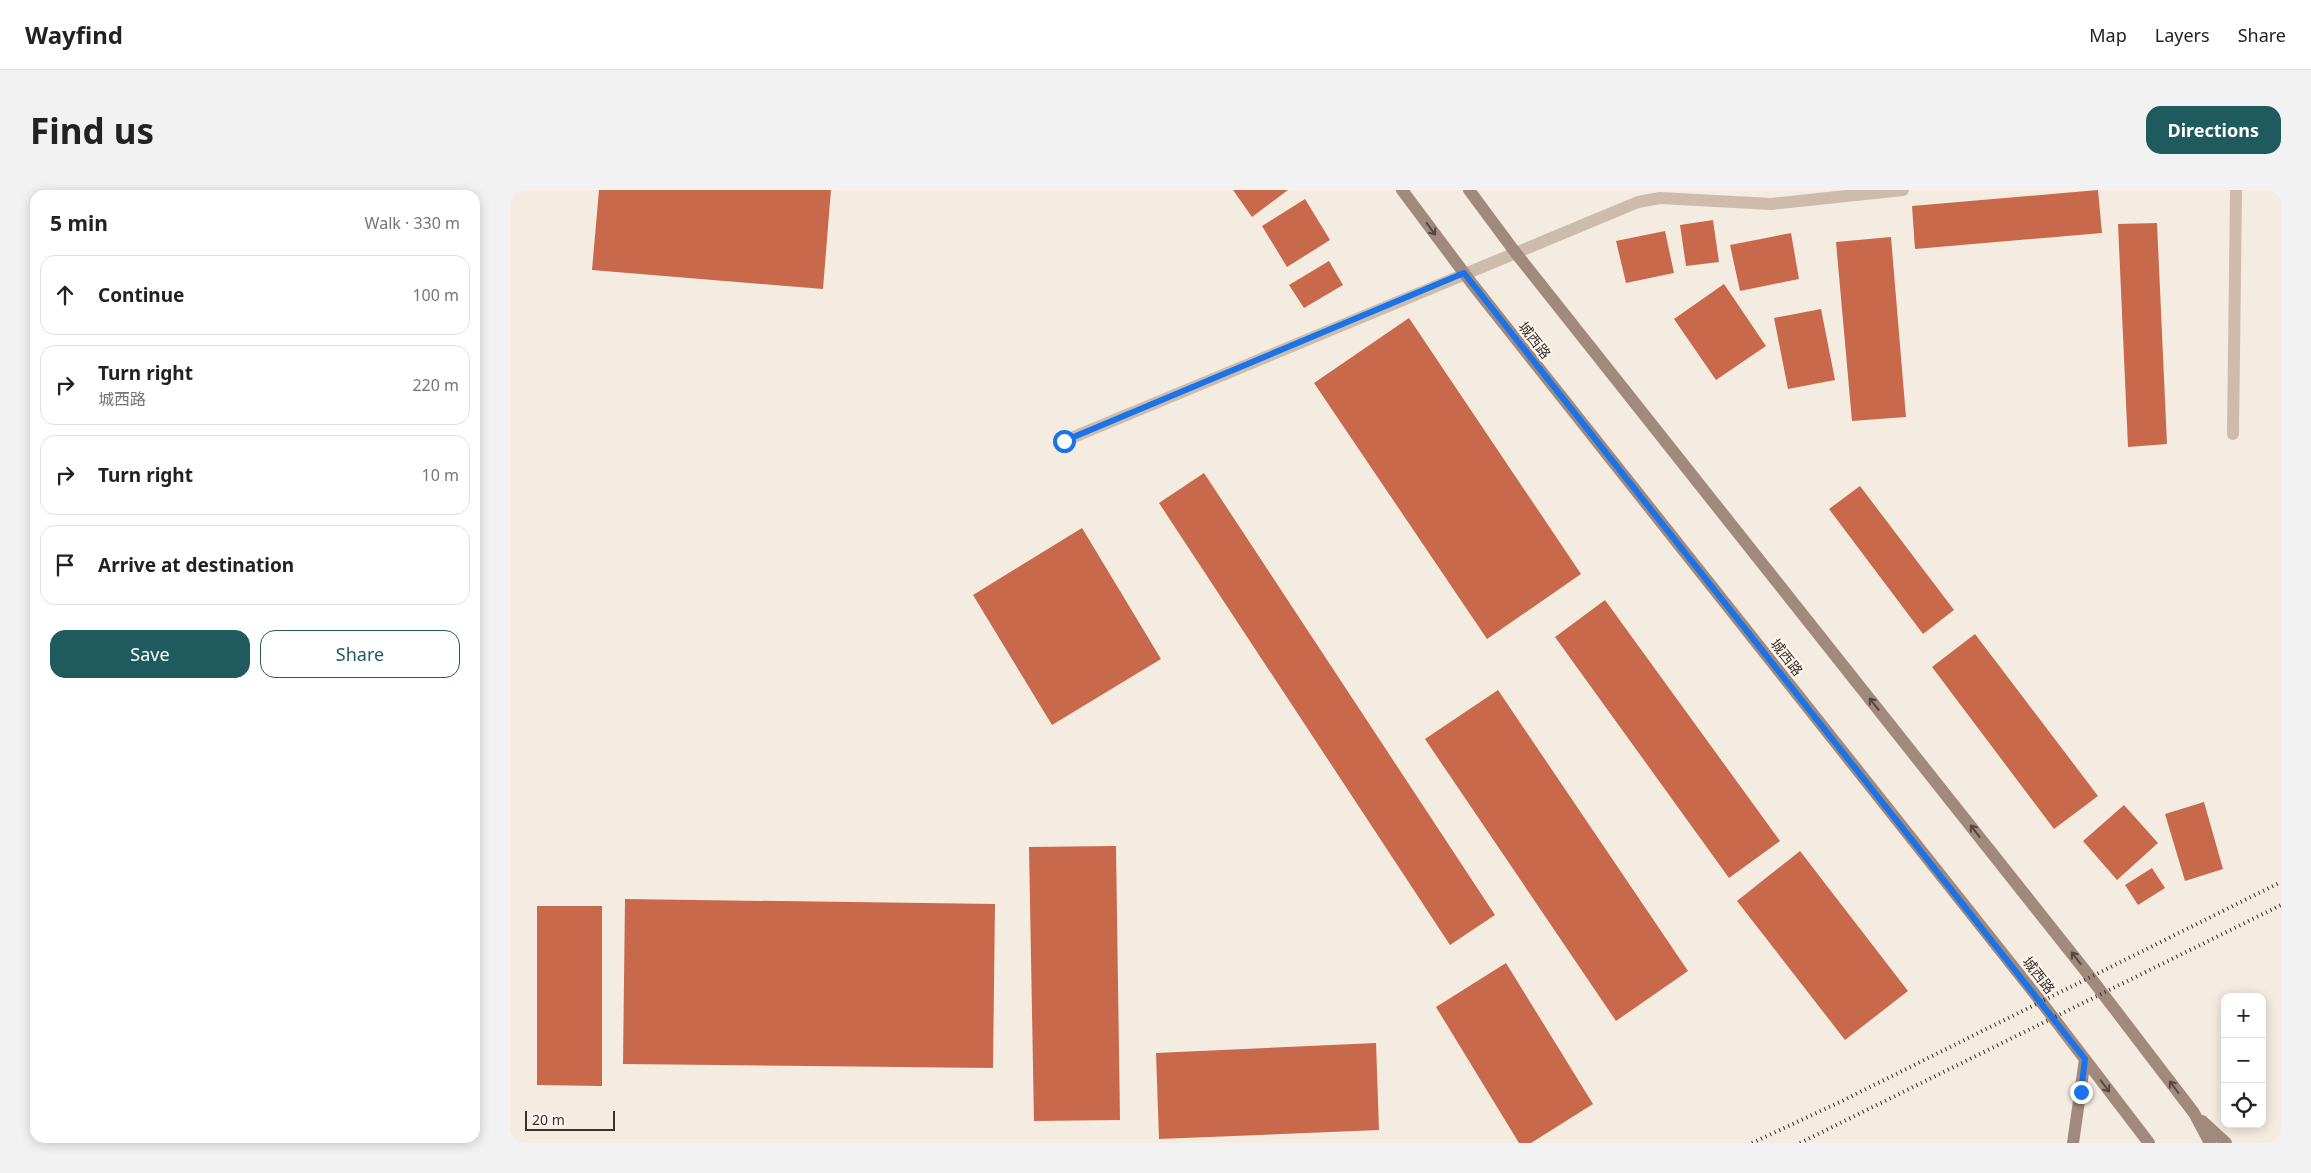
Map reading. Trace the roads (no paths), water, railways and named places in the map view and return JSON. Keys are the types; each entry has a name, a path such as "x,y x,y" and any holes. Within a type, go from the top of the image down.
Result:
{"main road":[{"name":"城西路","path":"1402,190 1464,273 2085,1059 2149,1143"},
{"path":"1469,190 1515,252 2084,969 2194,1113 2210,1143"},
{"path":"2073,1143 2085,1059"},
{"path":"2194,1113 2226,1143"}],"street":[{"path":"1064,441 1638,202 1660,198 1771,204 1903,190"},
{"path":"2233,434 2236,190"}],"railway":[{"path":"1752,1143 1842,1101 2281,882"},
{"path":"1800,1143 2281,905"}]}
